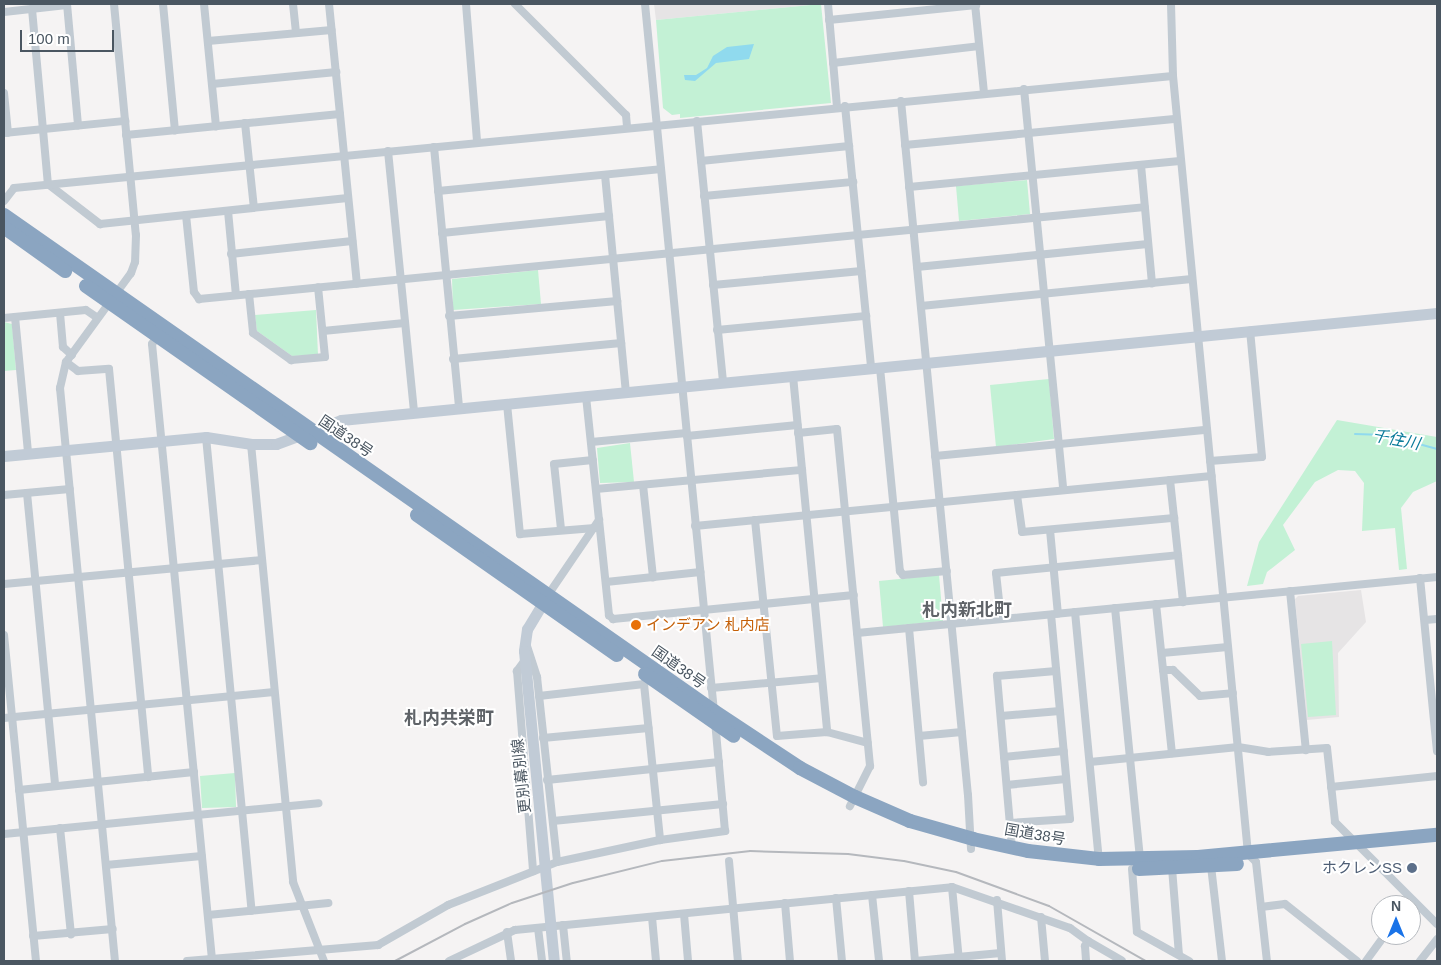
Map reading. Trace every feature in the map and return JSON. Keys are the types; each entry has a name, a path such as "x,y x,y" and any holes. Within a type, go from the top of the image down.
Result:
{"highway":[{"name":"国道38号","path":"4,216 113,299"},
{"name":"国道38号","path":"4,227 160,331 545,599 648,676 853,802 972,844 1066,866 1172,868 1211,866 1252,858"},
{"name":"国道38号","path":"972,844 1098,859 1137,866 1252,858 1359,847 1437,835"},
{"name":"国道38号","path":"1359,847 1437,844"}],"street":[{"path":"114,4 135,220 135,262 113,299 66,362 60,388 115,961"},
{"path":"162,4 174,130"},
{"path":"204,4 216,126"},
{"path":"293,4 296,33"},
{"path":"329,4 357,284"},
{"path":"466,4 477,142"},
{"path":"515,4 626,115 627,127"},
{"path":"187,961 378,945 448,905 558,862 660,840 725,831 645,4"},
{"path":"828,4 833,63 849,146 866,316 875,368 903,575 947,571"},
{"path":"1171,4 1172,76 1232,693 1252,858 1261,907 1267,961"},
{"path":"4,12 67,5 78,126"},
{"path":"829,20 975,5 984,93"},
{"path":"32,9 48,184 100,224 348,198"},
{"path":"208,41 332,30"},
{"path":"833,63 980,46"},
{"path":"212,84 336,72"},
{"path":"4,201 14,188 48,184 656,124 1172,76"},
{"path":"1024,89 1063,490"},
{"path":"4,93 6,133 125,121"},
{"path":"901,101 972,844"},
{"path":"126,135 340,114"},
{"path":"905,145 1177,119"},
{"path":"697,121 722,383"},
{"path":"245,123 254,208"},
{"path":"701,161 849,146"},
{"path":"434,147 459,408"},
{"path":"388,151 414,413"},
{"path":"909,187 1180,161"},
{"path":"1141,165 1152,283"},
{"path":"438,191 661,169"},
{"path":"605,175 626,392"},
{"path":"704,196 853,182"},
{"path":"186,215 194,292 199,299 1144,207"},
{"path":"228,211 236,295"},
{"path":"442,233 609,216"},
{"path":"232,254 352,242"},
{"path":"918,267 1148,244"},
{"path":"713,285 861,271"},
{"path":"921,306 1192,279"},
{"path":"249,294 252,334 290,360 325,357 318,288"},
{"path":"450,316 617,301"},
{"path":"4,318 86,310 98,318"},
{"path":"60,312 63,347 72,355"},
{"path":"4,456 206,437 251,444 276,444 341,420 1437,313"},
{"path":"717,330 866,316"},
{"path":"15,317 28,453"},
{"path":"323,331 405,323"},
{"path":"160,331 152,344 212,959"},
{"path":"1210,461 1262,457 1250,331"},
{"path":"453,359 621,343"},
{"path":"66,362 78,371 109,369 148,777"},
{"path":"793,376 827,732"},
{"path":"586,396 609,615 613,619 854,595"},
{"path":"507,404 520,534 561,529 595,528"},
{"path":"591,442 687,434 837,429 870,766 853,802"},
{"path":"935,456 1207,430"},
{"path":"206,437 252,911"},
{"path":"251,444 293,882 317,949 324,961"},
{"path":"561,529 554,464 592,460"},
{"path":"596,489 802,470"},
{"path":"696,526 1212,476"},
{"path":"1170,480 1183,602"},
{"path":"643,485 653,577"},
{"path":"4,496 70,489"},
{"path":"27,493 55,786"},
{"path":"1018,495 1022,532 1174,518"},
{"path":"545,599 599,520"},
{"path":"755,520 777,736 827,732 868,744"},
{"path":"1010,824 1070,819 1056,671 1050,530"},
{"path":"1001,619 996,573 1178,555"},
{"path":"4,584 262,560"},
{"path":"606,582 700,572"},
{"path":"857,633 1437,577"},
{"path":"1420,578 1434,699 1437,751"},
{"path":"1290,591 1306,750"},
{"name":"更別幕別線","path":"545,599 531,621 524,641 554,961"},
{"path":"1156,604 1172,753"},
{"path":"1115,608 1131,757 1137,866 1137,932 1189,961"},
{"path":"1075,612 1098,859"},
{"path":"1425,620 1437,618"},
{"path":"909,628 923,782"},
{"path":"4,635 8,718 19,790 36,961"},
{"path":"524,641 530,649 539,696 547,780 558,862"},
{"path":"1162,653 1228,647"},
{"path":"1428,659 1437,658"},
{"path":"525,660 516,671 533,871"},
{"path":"1164,670 1172,670 1200,696 1232,693"},
{"path":"1012,848 997,676 1056,671"},
{"path":"539,696 648,676 648,728 660,840"},
{"path":"711,688 822,678"},
{"path":"8,718 274,692"},
{"path":"1001,716 1060,711"},
{"path":"543,738 648,728"},
{"path":"919,736 962,732"},
{"path":"1090,762 1238,747 1268,752 1327,748 1335,822 1403,895"},
{"path":"1004,757 1064,750"},
{"path":"547,780 719,762"},
{"path":"19,790 194,772"},
{"path":"1331,787 1437,776"},
{"path":"1007,785 1066,779"},
{"path":"4,834 318,803"},
{"path":"553,821 723,804"},
{"path":"60,828 71,934"},
{"path":"106,865 202,856"},
{"path":"729,861 738,961"},
{"path":"1211,866 1222,961"},
{"path":"1172,868 1179,955"},
{"path":"952,887 959,959"},
{"path":"449,961 507,932 952,887 997,900 1070,928 1120,961"},
{"path":"909,891 916,961 1001,957 997,900"},
{"path":"872,895 879,961"},
{"path":"836,898 842,961"},
{"path":"785,903 790,961"},
{"path":"208,915 328,904"},
{"path":"1261,907 1285,904 1357,961"},
{"path":"1421,911 1437,924"},
{"path":"684,914 688,961"},
{"path":"652,917 656,961"},
{"path":"1040,917 1045,961"},
{"path":"563,925 567,961"},
{"path":"538,928 542,961"},
{"path":"33,936 113,929"},
{"path":"507,932 511,961"},
{"path":"1420,961 1437,939"},
{"path":"1086,961 1085,946 1088,941"},
{"path":"1366,961 1378,945"}],"shaded area":[{"path":"654,4 821,4 656,20"},
{"path":"1361,590 1366,622 1338,653 1339,717 1307,720 1295,599 1298,596"}],"green space":[{"path":"821,4 831,103 680,118 680,114 672,115 663,108 656,20"},
{"path":"1027,180 1030,214 959,221 956,186"},
{"path":"538,270 541,304 453,310 452,279"},
{"path":"316,310 318,355 292,356 257,331 255,315"},
{"path":"4,322 12,324 16,370 4,371"},
{"path":"1049,379 1054,439 996,447 990,385"},
{"path":"1337,420 1437,437 1437,481 1413,492 1401,508 1407,569 1399,570 1395,528 1362,531 1364,483 1355,471 1338,470 1315,482 1283,525 1295,550 1267,572 1263,584 1247,586 1259,542"},
{"path":"630,443 634,482 600,483 597,448"},
{"path":"939,575 943,621 883,627 879,581"},
{"path":"1332,641 1336,715 1308,717 1301,644"},
{"path":"235,773 236,807 202,808 200,776"}],"water":[{"path":"754,44 749,59 716,63 695,81 685,80 684,75 696,75 707,68 713,56 727,47"}],"waterway":[{"name":"千住川","path":"1355,434 1386,435 1437,449"}],"railway":[{"path":"395,961 465,924 512,903 573,883 662,861 750,851 848,854 904,861 956,872 1049,906 1146,961"}],"place":[{"name":"インデアン 札内店","path":"636,625"},
{"name":"ホクレンSS","path":"1412,868"}],"district":[{"name":"札内新北町","path":"967,610"},
{"name":"札内共栄町","path":"449,718"}]}
